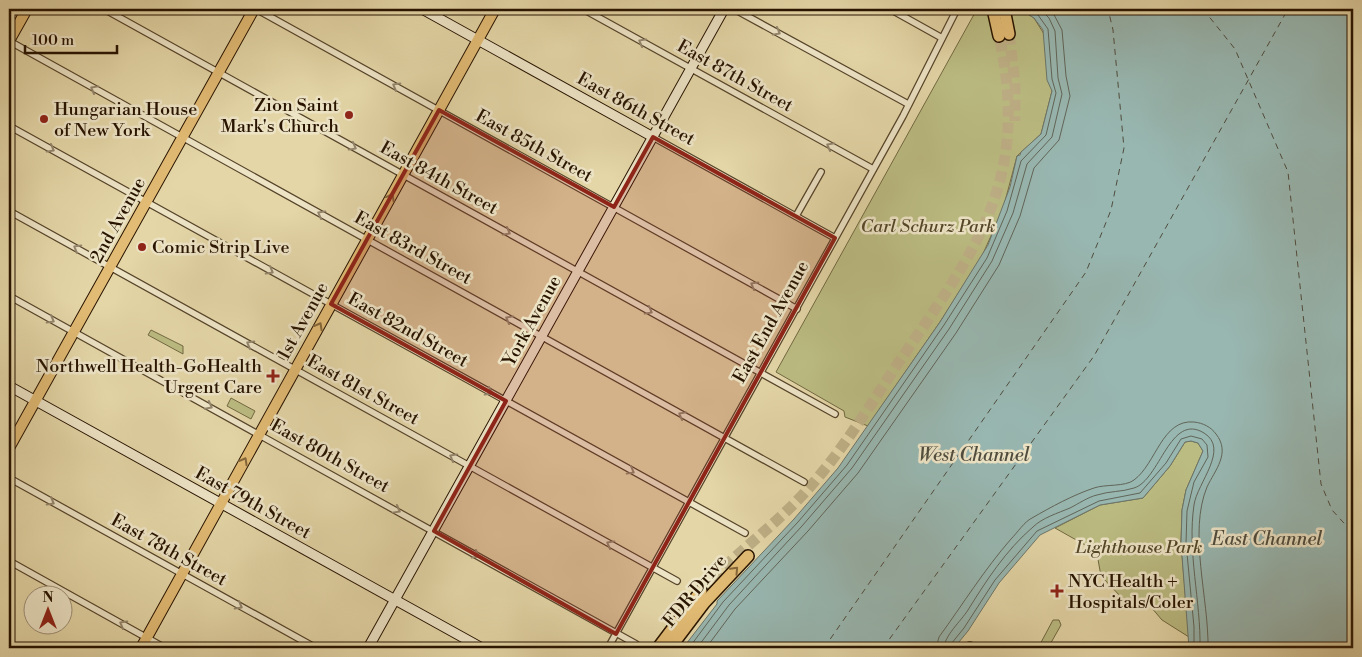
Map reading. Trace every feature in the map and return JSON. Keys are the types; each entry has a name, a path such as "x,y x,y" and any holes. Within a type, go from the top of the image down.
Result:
{"highway":[{"path":"993,9 1004,35 1004,9"},
{"name":"FDR Drive","path":"670,648 704,603 748,556"},
{"name":"FDR Drive","path":"658,648 701,591"}],"main road":[{"path":"9,41 27,9"},
{"name":"2nd Avenue","path":"9,448 255,9"},
{"name":"East 86th Street","path":"422,9 653,137"},
{"name":"1st Avenue","path":"141,648 495,9"},
{"name":"York Avenue","path":"368,648 724,9"},
{"name":"East 79th Street","path":"9,386 482,648"}],"street":[{"name":"East 84th Street","path":"104,9 835,414"},
{"name":"East 85th Street","path":"255,9 796,308"},
{"name":"East 87th Street","path":"583,9 873,169"},
{"path":"734,9 908,104"},
{"path":"890,9 942,38"},
{"name":"East End Avenue","path":"608,648 873,169 940,45 957,9"},
{"name":"East 83rd Street","path":"9,41 804,482"},
{"name":"East 82nd Street","path":"9,126 745,533"},
{"name":"East 86th Street","path":"653,137 835,238"},
{"path":"796,216 821,172"},
{"name":"East 81st Street","path":"9,211 677,581"},
{"name":"East 80th Street","path":"9,296 636,644"},
{"name":"East 78th Street","path":"9,478 316,648"},
{"path":"9,561 165,648"},
{"path":"963,648 970,645 980,648"}],"highlighted area":[{"path":"439,110 614,207 653,137 835,238 616,634 434,531 506,401 331,304"}],"green space":[{"name":"Carl Schurz Park","path":"977,9 988,9 994,37 1015,33 1010,9 1020,9 1034,18 1044,34 1052,91 1041,134 1017,156 1003,209 982,256 940,322 868,426 845,417 844,411 776,372"},
{"path":"151,330 183,346 183,354 148,335"},
{"path":"231,398 255,411 251,419 227,406"},
{"name":"Lighthouse Park","path":"1185,442 1198,443 1203,451 1186,490 1182,510 1181,543 1189,637 1162,620 1145,600 1124,600 1101,576 1097,554 1094,550 1055,528 1100,505 1143,498 1170,466"},
{"path":"1053,620 1059,620 1061,625 1048,648 1038,648"}],"water":[{"path":"1020,9 1353,9 1353,648 1189,648 1181,543 1182,510 1186,490 1203,451 1198,443 1191,441 1185,442 1170,466 1143,498 1100,505 1040,535 999,583 968,631 954,648 683,648 717,604 717,601 794,519 838,468 940,322 988,245 1010,187 1017,156 1041,134 1052,91 1047,80 1043,30 1034,18"}],"ferry route":[{"path":"824,648 1086,272 1111,210 1124,148 1113,30 1108,9"},
{"path":"1203,9 1235,49 1288,172 1321,484 1332,510 1353,533"},
{"path":"883,648 1094,356 1288,9"}],"tunnel":[{"path":"1009,34 1015,83 1015,121"},
{"path":"701,591 795,502 833,459 952,284 973,247 990,211 1002,173 1008,132 1007,87 999,36"}],"place":[{"name":"Zion Saint Mark's Church","path":"349,115"},
{"name":"Hungarian House of New York","path":"44,119"},
{"name":"Comic Strip Live","path":"142,247"},
{"name":"Northwell Health-GoHealth Urgent Care","path":"273,376"},
{"name":"NYC Health + Hospitals/Coler","path":"1057,591"}],"water label":[{"name":"West Channel","path":"974,455"},
{"name":"East Channel","path":"1267,539"}]}
